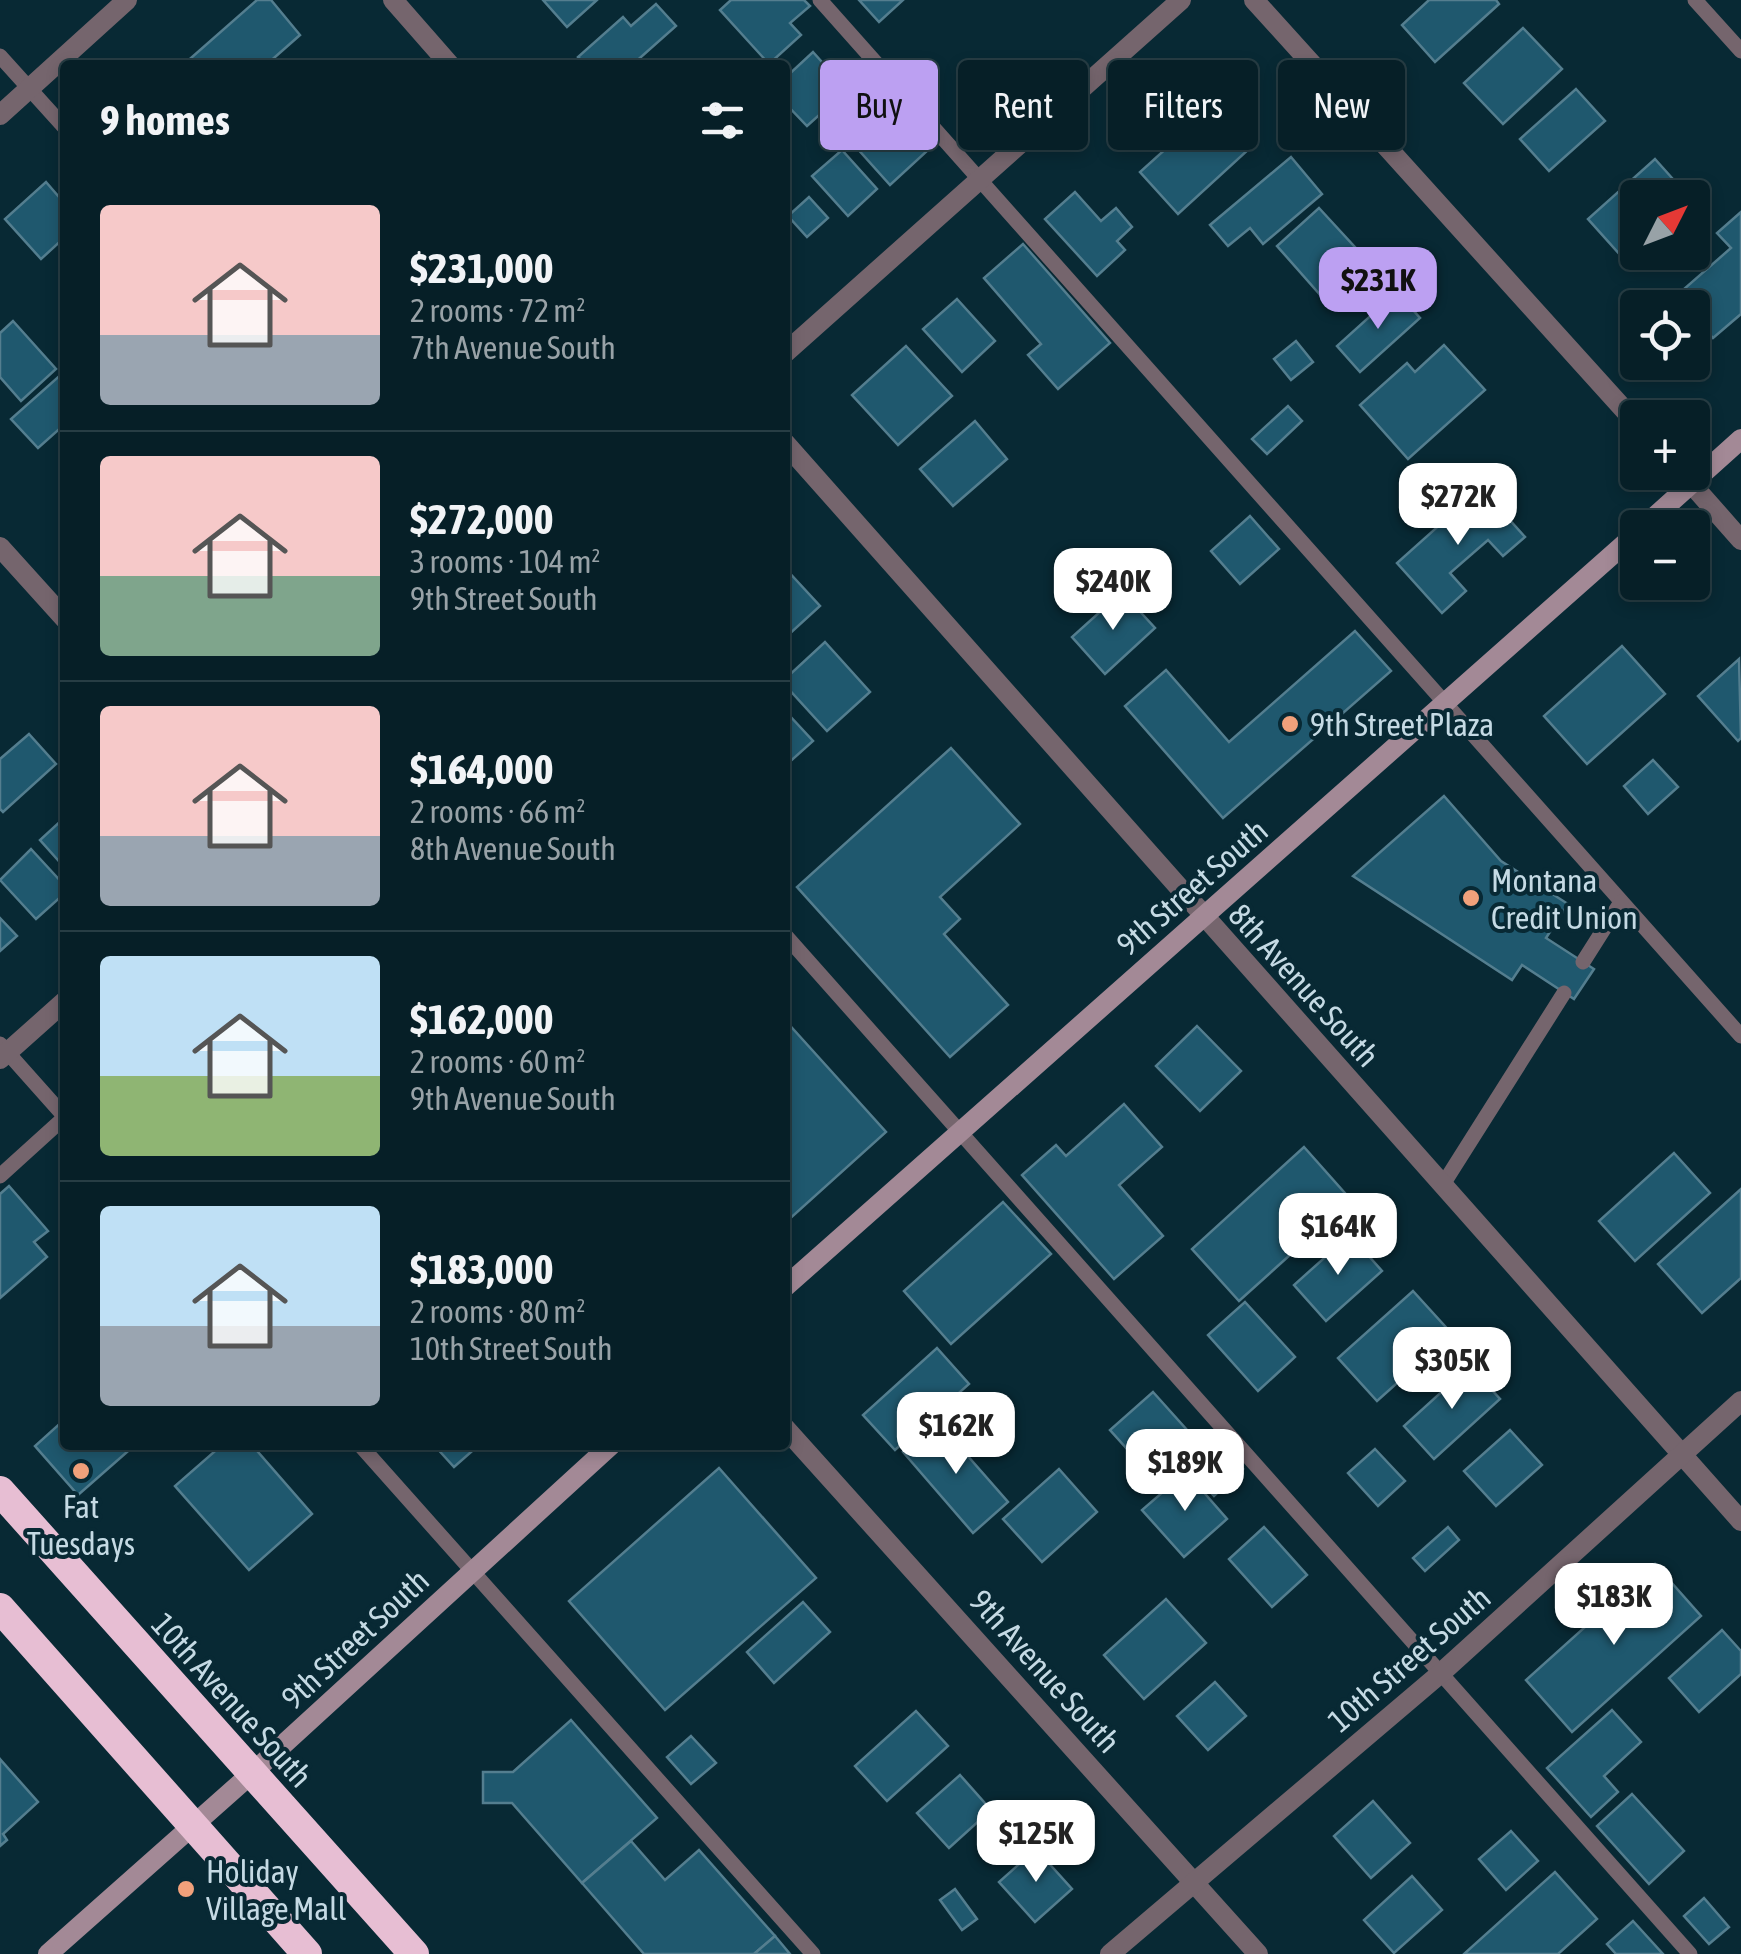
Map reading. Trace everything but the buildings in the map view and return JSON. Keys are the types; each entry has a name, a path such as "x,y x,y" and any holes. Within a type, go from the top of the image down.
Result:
{"highway":[{"name":"10th Avenue South","path":"0,1491 414,1954"},
{"path":"0,1608 307,1954"}],"main road":[{"name":"9th Street South","path":"1710,461 1741,439"},
{"name":"9th Street South","path":"1658,510 1675,490"},
{"name":"9th Street South","path":"790,1282 1620,548"},
{"name":"9th Street South","path":"48,1954 605,1450"}],"street":[{"path":"60,60 127,0"},
{"path":"393,0 446,60"},
{"path":"790,349 1181,0"},
{"path":"1254,0 1620,404"},
{"path":"0,115 60,60"},
{"name":"8th Avenue South","path":"790,448 1741,1521"},
{"path":"1697,490 1741,540"},
{"path":"0,546 60,614"},
{"path":"2,1052 60,1005"},
{"name":"10th Street South","path":"1110,1954 1441,1674 1741,1401"},
{"name":"9th Avenue South","path":"790,1434 1258,1954"}],"lane":[{"path":"820,0 1741,1036"},
{"path":"1695,0 1741,51"},
{"path":"0,56 60,122"},
{"path":"1583,962 1621,902"},
{"path":"790,941 1690,1954"},
{"path":"1442,1186 1564,992"},
{"path":"2,1052 60,1112"},
{"path":"0,1176 60,1122"},
{"path":"364,1450 813,1954"}],"place":[{"name":"9th Street Plaza","path":"1290,724"},
{"name":"Montana Credit Union","path":"1471,898"},
{"name":"Fat Tuesdays","path":"81,1471"},
{"name":"Holiday Village Mall","path":"186,1889"}]}
